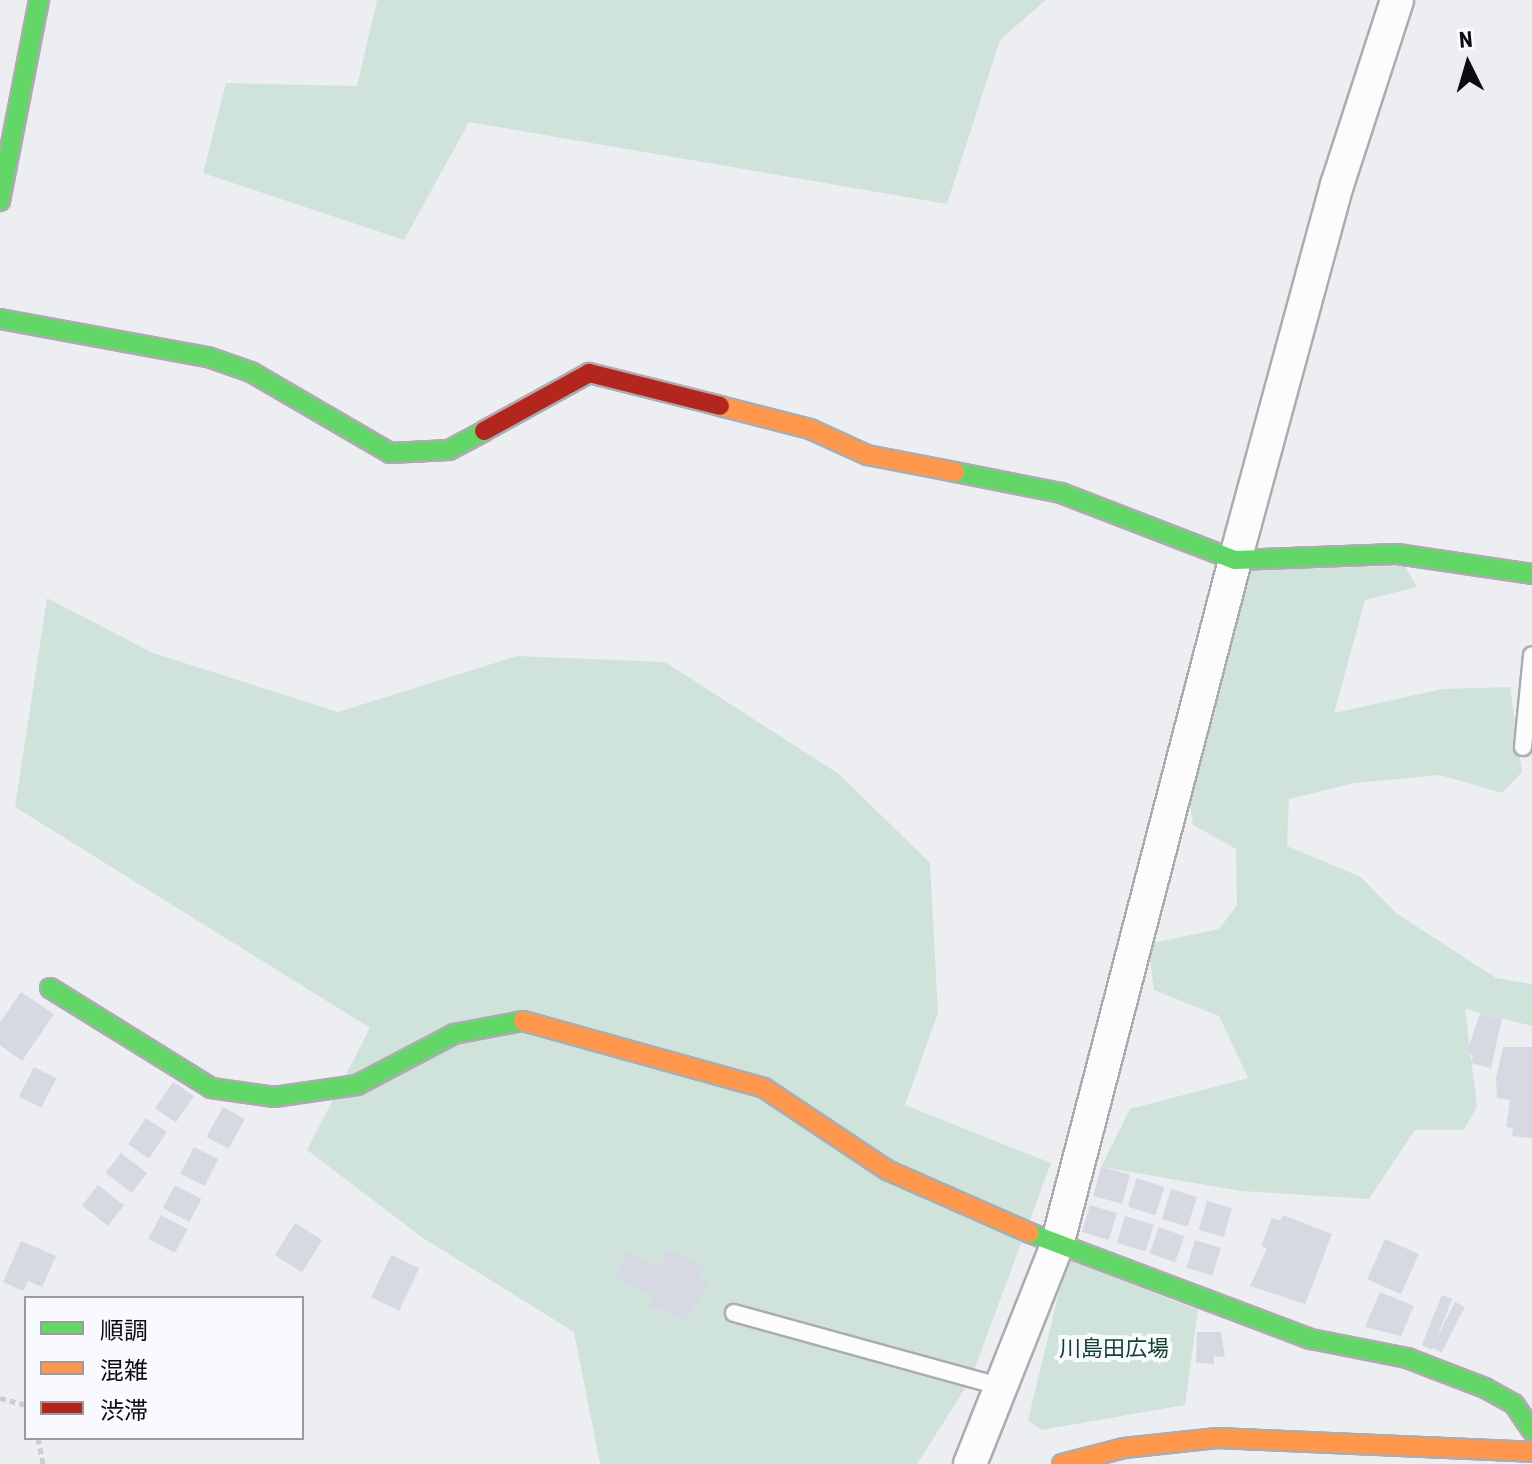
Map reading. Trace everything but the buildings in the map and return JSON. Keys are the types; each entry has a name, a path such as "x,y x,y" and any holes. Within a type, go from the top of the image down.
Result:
{"main road":[{"path":"0,201 39,0"},
{"path":"0,319 208,357 270,381 368,444 409,455 449,450 589,373 810,429 867,455 1061,493 1235,560 1397,554 1532,574"},
{"path":"50,988 211,1088 274,1097 357,1085 454,1034 523,1021 764,1088 887,1170 1057,1245 1311,1339 1407,1358 1485,1388 1530,1418"},
{"path":"1062,1464 1124,1448 1217,1438 1532,1452"}],"street":[{"path":"970,1464 1057,1245 1235,560 1337,185 1397,0"}],"lane":[{"path":"1523,747 1530,707 1532,655"},
{"path":"734,1313 1002,1387"}],"path":[{"path":"0,1398 24,1404"},
{"path":"38,1440 43,1464"}],"green space":[{"path":"377,0 1046,0 1000,40 947,204 469,122 404,240 203,173 226,83 357,86"},
{"path":"1405,566 1417,587 1365,600 1334,713 1442,689 1510,687 1522,772 1502,793 1440,775 1354,783 1289,799 1287,846 1361,877 1396,913 1496,978 1532,984 1532,1026 1465,1009 1477,1106 1464,1130 1415,1130 1369,1199 1241,1191 1101,1167 1130,1109 1248,1078 1219,1016 1154,990 1148,944 1219,929 1237,905 1236,849 1193,825 1186,776 1252,570"},
{"path":"47,598 153,653 338,712 517,656 665,662 839,774 930,863 938,1013 905,1105 1051,1163 970,1381 917,1464 600,1464 574,1332 423,1238 307,1150 370,1028 15,807"},
{"name":"川島田広場","path":"1067,1259 1198,1310 1185,1405 1041,1430 1028,1420"}],"traffic: fast":[{"path":"0,201 39,0"},
{"path":"0,319 208,357 251,372 390,453 449,450 484,431"},
{"path":"955,472 1061,493 1235,560 1397,554 1532,574"},
{"path":"50,988 211,1088 274,1097 357,1085 454,1034 523,1021"},
{"path":"1030,1233 1311,1339 1407,1358 1485,1388 1514,1404 1532,1431"}],"traffic: slow":[{"path":"720,406 810,429 867,455 955,472"},
{"path":"523,1021 764,1088 887,1170 1030,1233"},
{"path":"1062,1464 1124,1448 1217,1438 1532,1452"}],"traffic: jam":[{"path":"484,431 589,373 720,406"}]}
